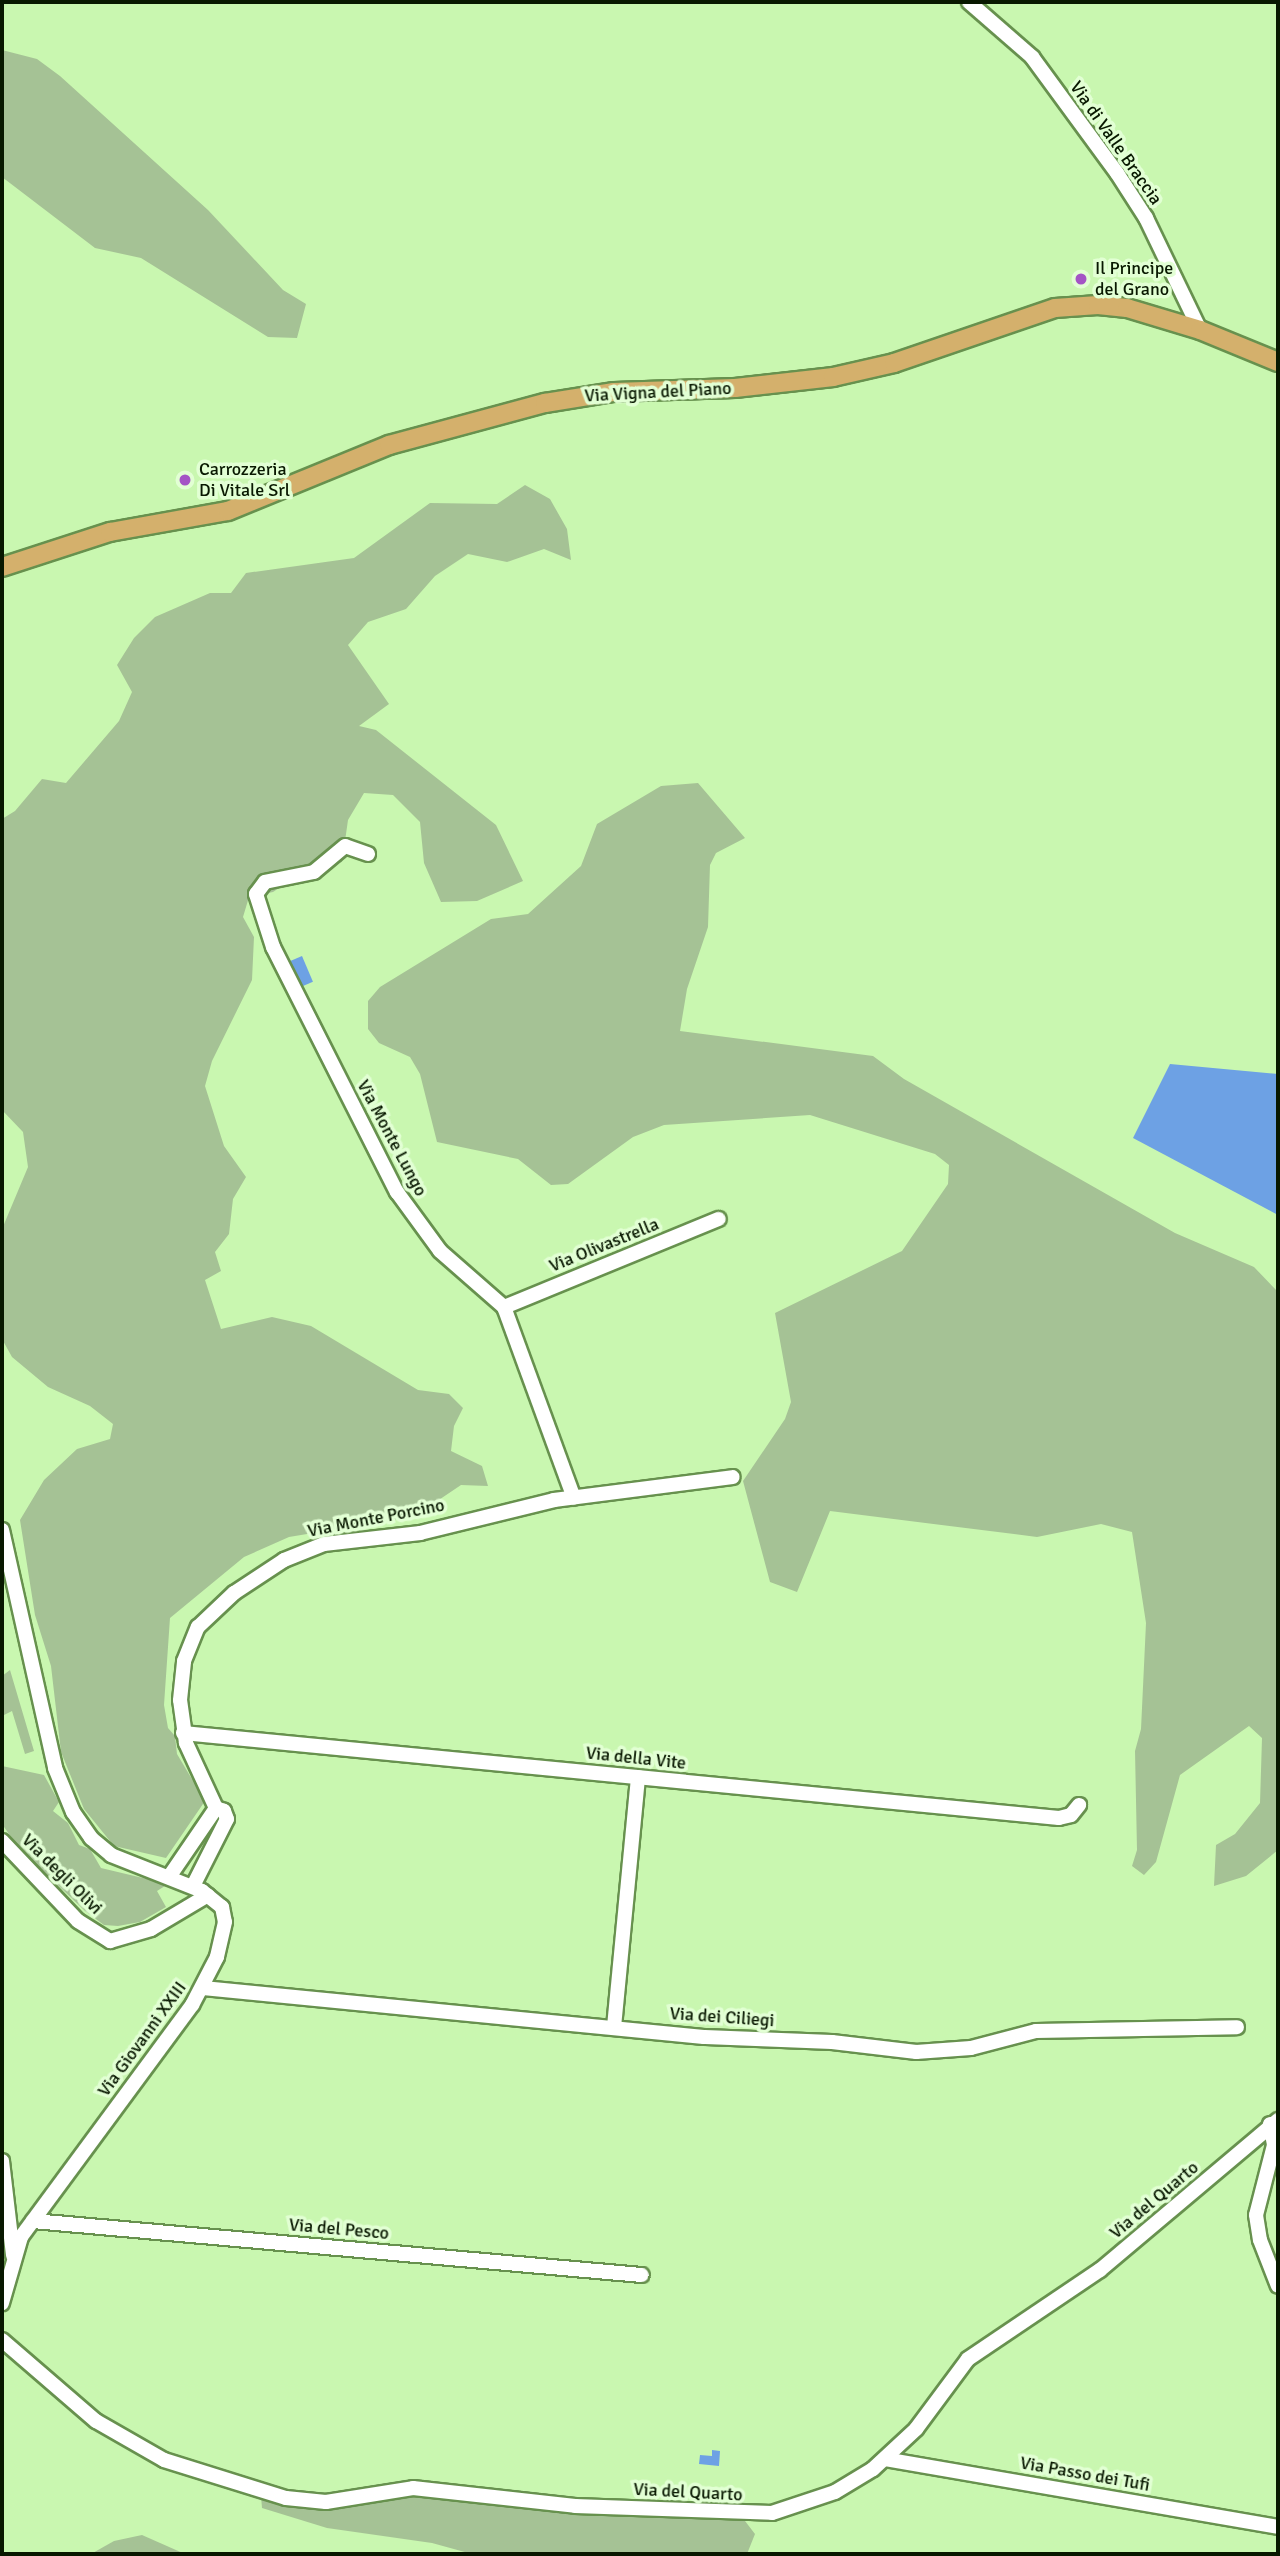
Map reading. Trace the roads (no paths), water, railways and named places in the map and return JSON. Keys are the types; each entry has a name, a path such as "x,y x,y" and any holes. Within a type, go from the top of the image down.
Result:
{"main road":[{"name":"Via Vigna del Piano","path":"2,567 110,532 228,511 389,445 545,403 600,394 735,388 845,375 1067,306 1127,309 1200,330 1278,362"}],"street":[{"name":"Via di Valle Braccia","path":"969,2 1025,50 1122,180 1200,330"},
{"name":"Via Monte Lungo","path":"368,854 345,846 314,872 265,882 256,894 273,947 397,1192 440,1251 504,1307 574,1498"},
{"name":"Via Olivastrella","path":"504,1307 719,1219"},
{"name":"Via Monte Porcino","path":"193,1886 226,1825 224,1811 216,1808 194,1768 183,1733 181,1688 194,1632 222,1602 273,1567 324,1544 420,1532 500,1510 733,1477"},
{"name":"Via Giovanni XXIII","path":"2,1530 55,1768 69,1805 91,1838 111,1854 193,1886 222,1907 225,1922 203,1988 33,2221 13,2256 2,2303"},
{"name":"Via della Vite","path":"183,1733 1059,1818 1070,1815 1079,1805"},
{"path":"614,2027 638,1777"},
{"path":"169,1877 216,1808"},
{"name":"Via degli Olivi","path":"2,1841 78,1921 110,1941 155,1927 208,1895"},
{"name":"Via dei Ciliegi","path":"203,1988 916,2052 971,2048 1036,2031 1237,2027"},
{"path":"1274,2122 1274,2145 1256,2215 1261,2245 1278,2286"},
{"name":"Via del Quarto","path":"2,2340 96,2421 164,2460 299,2500 326,2502 413,2488 553,2505 762,2515 835,2492 885,2459 916,2429 968,2359 1108,2264 1274,2122"},
{"path":"2,2161 7,2176 13,2256"},
{"name":"Via del Pesco","path":"33,2221 642,2275"},
{"name":"Via Passo dei Tufi","path":"885,2459 1278,2527"}],"water":[{"path":"302,956 313,982 300,987 289,961"},
{"path":"1170,1064 1278,1074 1278,1215 1133,1138"},
{"path":"712,2450 720,2451 719,2466 699,2464 700,2455 712,2456"}],"place":[{"name":"Il Principe del Grano","path":"1081,279"},
{"name":"Carrozzeria Di Vitale Srl","path":"185,480"}]}
